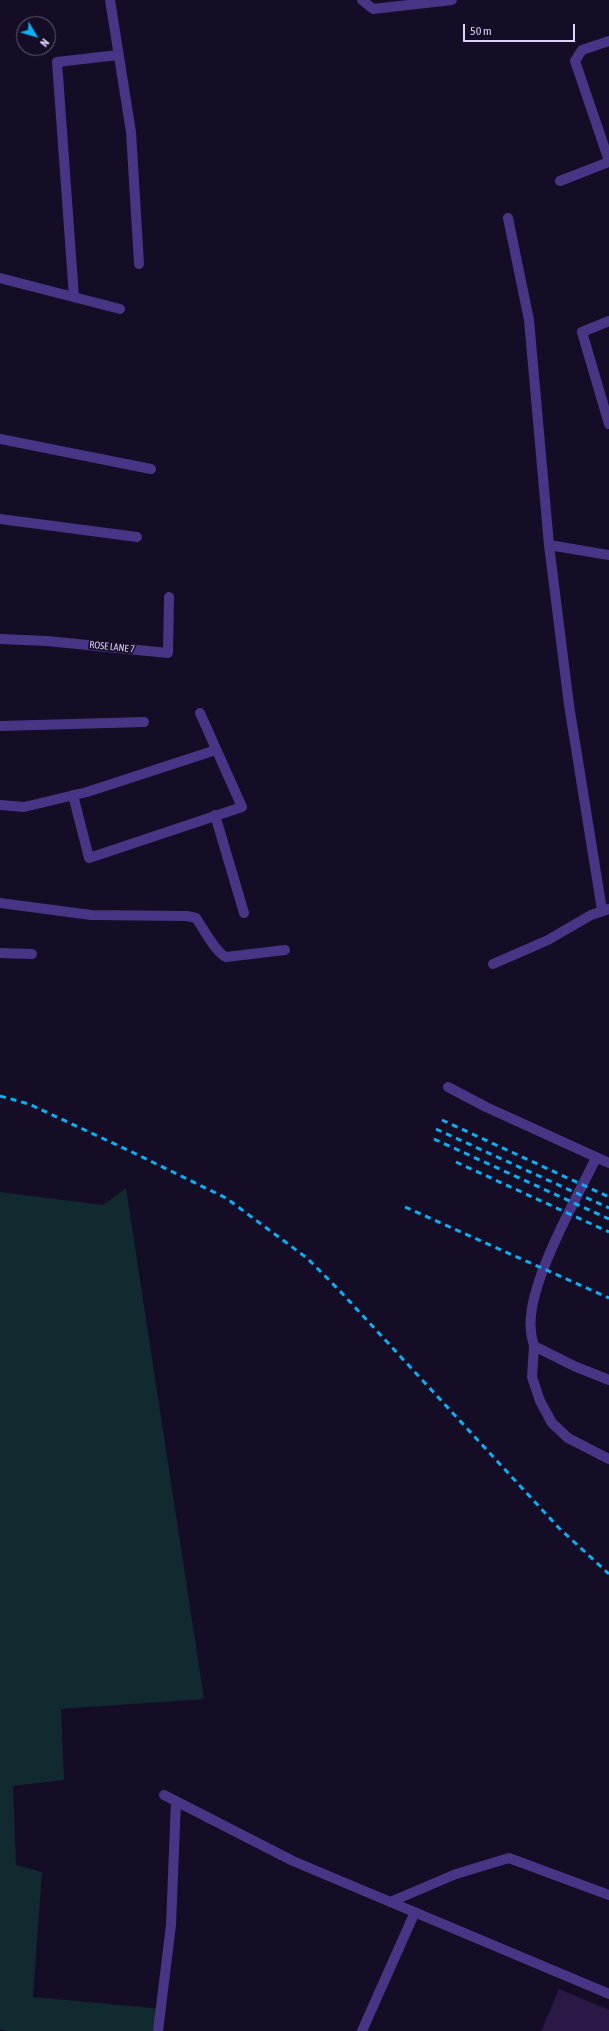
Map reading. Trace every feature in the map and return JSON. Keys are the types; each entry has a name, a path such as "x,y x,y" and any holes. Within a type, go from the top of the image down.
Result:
{"street":[{"path":"110,0 131,132 139,264"},
{"path":"362,0 373,9 393,4 452,0"},
{"path":"560,181 609,161 575,61 582,50 609,41"},
{"path":"74,297 57,62 118,55"},
{"path":"493,964 548,940 591,915 606,909 569,705 549,545 529,320 508,218"},
{"path":"0,278 120,309"},
{"path":"609,321 582,332 609,424"},
{"path":"0,439 151,469"},
{"path":"0,519 137,537"},
{"path":"549,545 609,556"},
{"name":"ROSE LANE 7","path":"0,639 47,640 168,653 169,597"},
{"path":"72,796 89,858 242,806 200,713"},
{"path":"0,726 144,722"},
{"path":"0,805 24,806 72,796 216,750"},
{"path":"215,815 244,913"},
{"path":"0,903 91,915 187,916 196,918 222,955 226,957 285,950"},
{"path":"0,953 32,954"},
{"path":"448,1087 486,1108 609,1163"},
{"path":"596,1158 544,1269 535,1296 530,1331 534,1346 532,1377 540,1401 552,1423 568,1438 609,1459"},
{"path":"534,1346 574,1366 609,1380"},
{"path":"164,1795 293,1861 609,1994"},
{"path":"158,2031 171,1925 176,1801"},
{"path":"390,1902 456,1874 509,1858 609,1895"},
{"path":"362,2031 415,1912"}],"green space":[{"path":"126,1188 204,1699 61,1709 64,1780 13,1786 16,1865 42,1872 33,1997 164,2009 162,2031 7,2031 0,2029 0,1192 103,1205"}],"building":[{"path":"559,1989 609,2010 609,2031 541,2031"}],"railway":[{"path":"0,1096 29,1104 226,1198 307,1258 340,1291 559,1528 609,1574"},
{"path":"442,1120 609,1197"},
{"path":"436,1129 609,1208"},
{"path":"434,1139 609,1219"},
{"path":"456,1162 609,1232"},
{"path":"405,1207 609,1298"}]}
